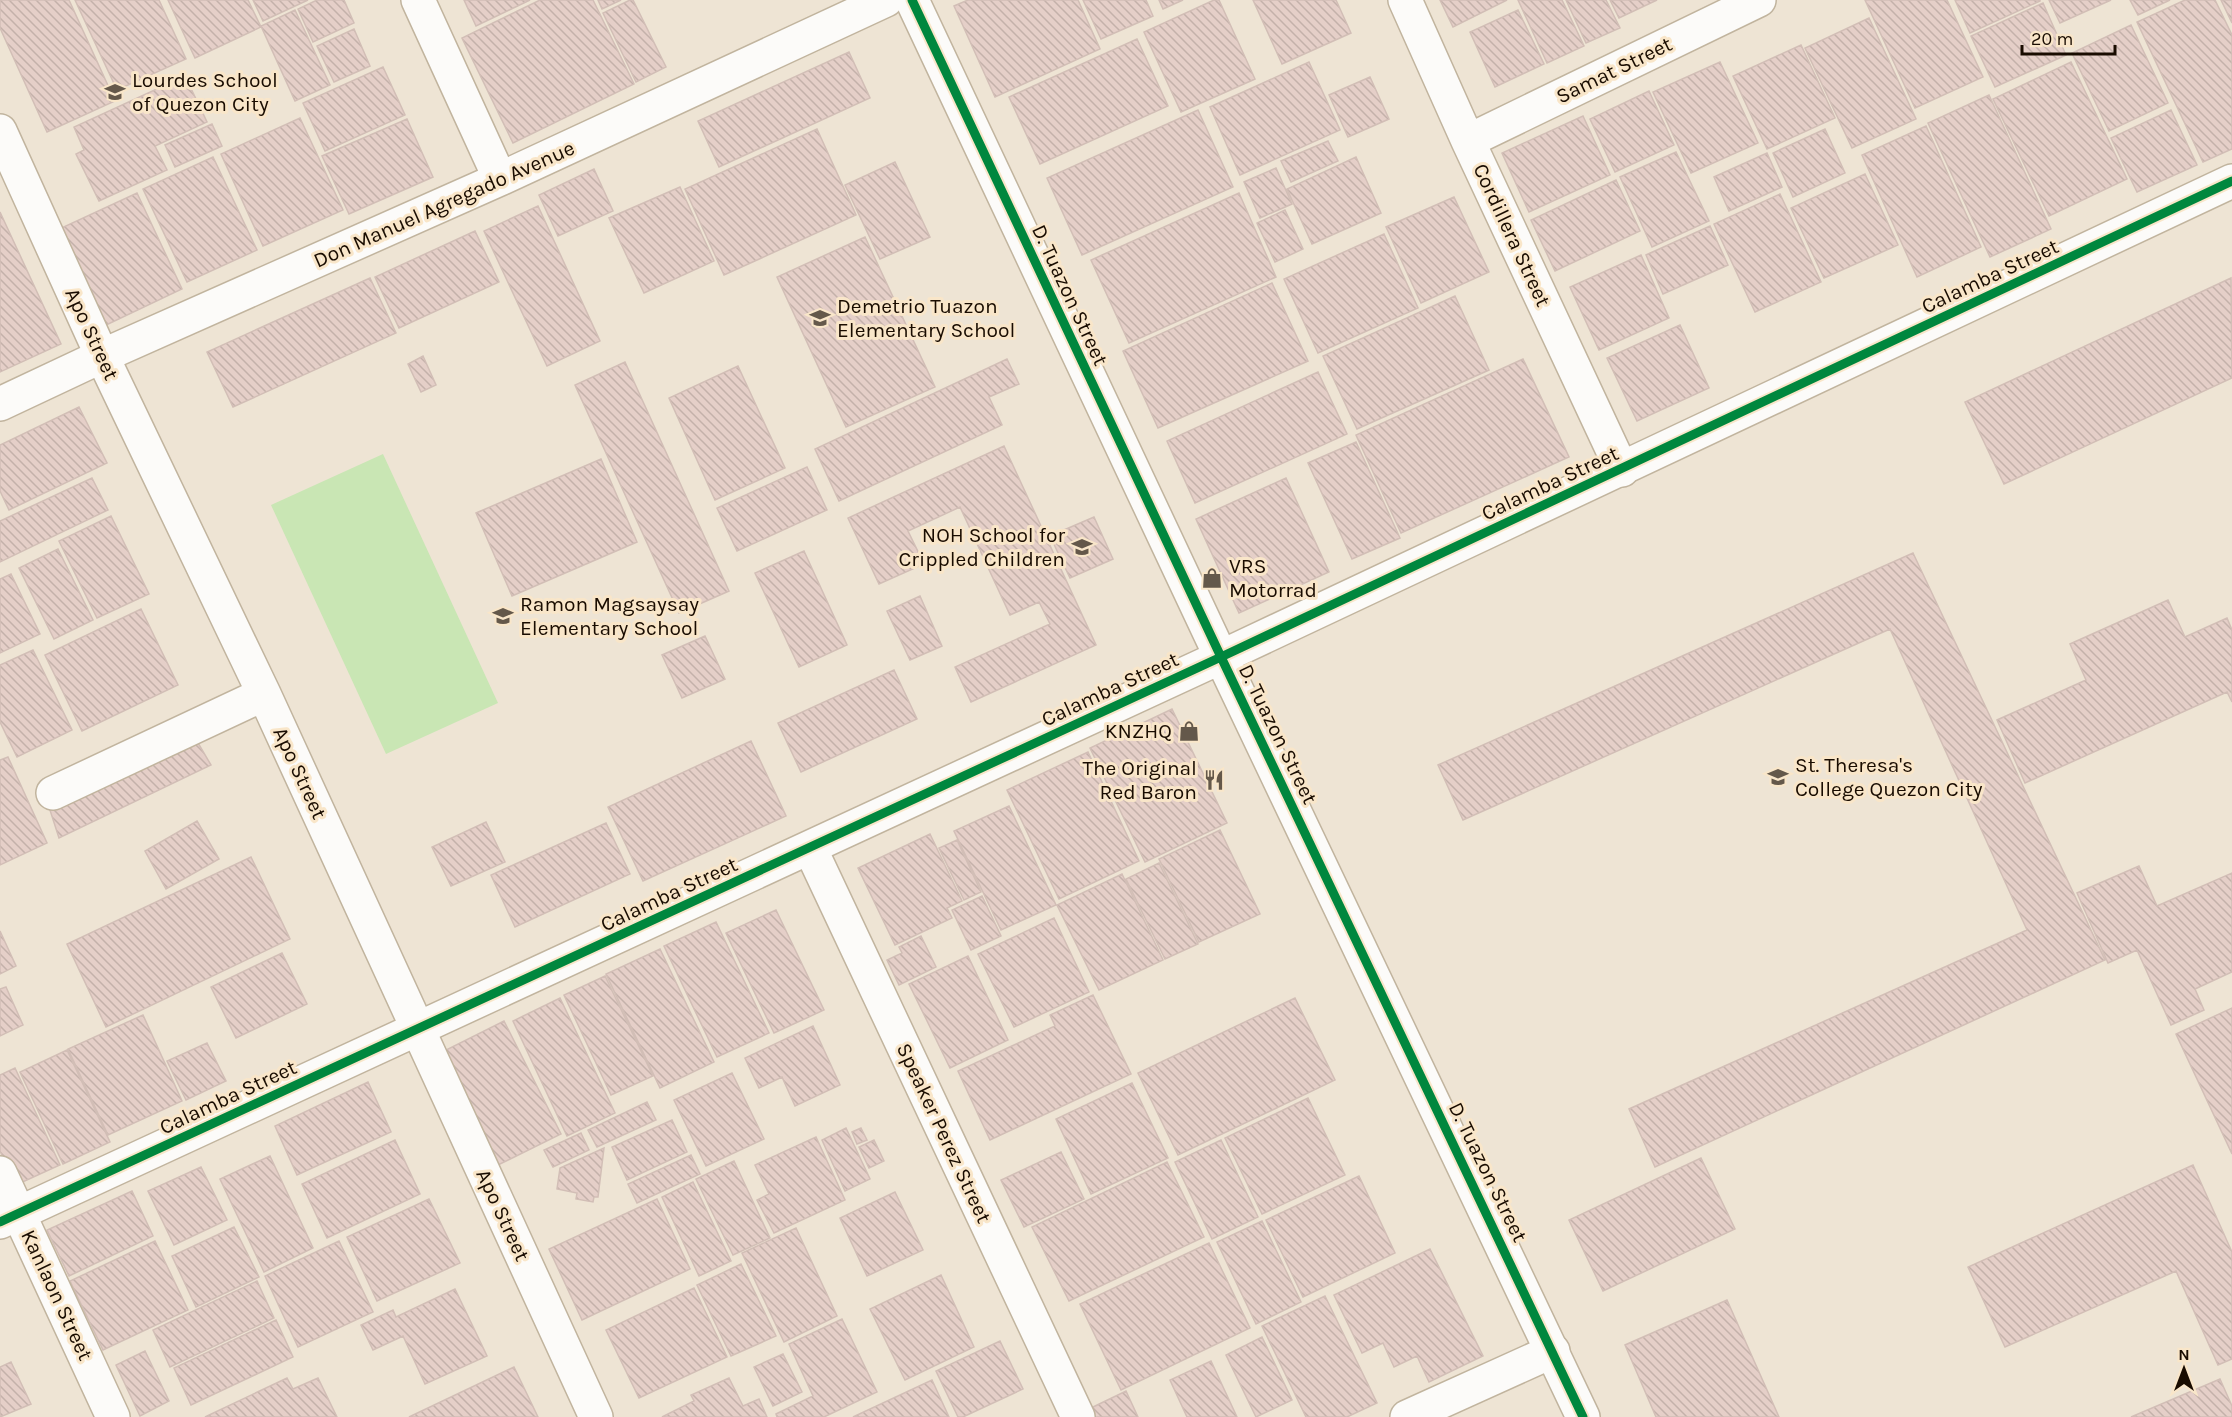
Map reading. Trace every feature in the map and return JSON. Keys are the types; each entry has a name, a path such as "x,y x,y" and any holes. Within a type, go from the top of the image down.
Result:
{"street":[{"path":"418,0 500,179"},
{"name":"Don Manuel Agregado Avenue","path":"0,404 102,356 500,179 886,0"},
{"name":"D. Tuazon Street","path":"912,0 1221,657 1583,1417"},
{"name":"Cordillera Street","path":"1405,0 1468,141 1622,470"},
{"name":"Samat Street","path":"1468,141 1759,0"},
{"name":"Apo Street","path":"0,131 102,356 264,694 596,1417"},
{"name":"Calamba Street","path":"9,1217 1221,657 2232,181"},
{"path":"53,793 264,694"},
{"name":"Speaker Perez Street","path":"810,848 1078,1417"},
{"name":"Kanlaon Street","path":"0,1173 9,1217 113,1417"},
{"path":"1407,1417 1553,1351"}],"green space":[{"path":"383,454 498,703 386,754 271,505"}],"building":[{"path":"0,0 69,0 115,101 47,132 0,28"},
{"path":"75,0 159,0 186,59 117,90"},
{"path":"168,0 248,0 261,27 195,58"},
{"path":"253,0 308,0 263,21"},
{"path":"317,0 344,0 354,23 313,42 298,9"},
{"path":"464,0 530,0 476,26"},
{"path":"540,0 593,0 634,84 513,143 462,38"},
{"path":"598,0 621,0 602,9"},
{"path":"633,0 666,67 636,82 603,13"},
{"path":"968,0 1078,0 1100,49 995,97 954,6"},
{"path":"1083,0 1146,0 1153,16 1101,39"},
{"path":"1159,0 1183,0 1163,9"},
{"path":"1214,0 1219,0 1255,79 1181,112 1144,32"},
{"path":"1253,0 1336,0 1351,33 1282,64"},
{"path":"1440,0 1507,0 1453,27"},
{"path":"1518,0 1562,0 1584,46 1547,63"},
{"path":"1566,0 1606,0 1620,28 1586,43"},
{"path":"1610,0 1657,0 1619,18"},
{"path":"1865,0 1947,0 1983,77 1915,108"},
{"path":"1955,0 2040,0 2040,1 1970,33"},
{"path":"2049,0 2111,0 2060,23"},
{"path":"2130,0 2170,0 2138,15"},
{"path":"2185,0 2215,0 2232,35 2232,149 2203,162 2137,22"},
{"path":"2221,0 2232,0 2232,23"},
{"path":"2043,3 2066,55 1995,87 1971,36"},
{"path":"295,10 330,85 295,101 261,26"},
{"path":"1518,10 1544,64 1495,87 1470,32"},
{"path":"1869,18 1916,119 1852,148 1805,48"},
{"path":"2131,25 2168,103 2109,131 2072,53"},
{"path":"354,29 370,66 334,82 317,46"},
{"path":"1137,39 1168,106 1040,164 1009,97"},
{"path":"1801,45 1835,118 1767,149 1733,76"},
{"path":"849,52 870,98 719,167 698,121"},
{"path":"1309,62 1340,130 1240,175 1210,107"},
{"path":"1720,62 1758,143 1691,173 1653,92"},
{"path":"2071,62 2127,179 2049,216 1993,99"},
{"path":"383,67 405,115 325,151 303,103"},
{"path":"185,76 207,122 155,146 167,170 99,201 76,154 84,150 74,127"},
{"path":"1370,77 1389,119 1348,137 1329,95"},
{"path":"1649,91 1674,145 1615,172 1590,119"},
{"path":"1989,95 2051,229 1990,257 1928,123"},
{"path":"1198,110 1233,187 1082,255 1047,178"},
{"path":"2171,110 2197,165 2137,192 2111,138"},
{"path":"1583,116 1610,175 1529,212 1502,153"},
{"path":"300,118 343,210 263,246 221,154"},
{"path":"407,119 433,177 349,214 322,156"},
{"path":"212,124 222,146 175,167 165,145"},
{"path":"1926,126 1981,247 1917,277 1862,155"},
{"path":"817,129 856,215 724,275 685,189"},
{"path":"1825,129 1845,173 1793,197 1773,153"},
{"path":"1328,141 1338,161 1291,182 1281,161"},
{"path":"1676,152 1709,221 1652,247 1620,177"},
{"path":"1767,153 1782,187 1729,211 1714,177"},
{"path":"213,157 257,250 187,282 143,189"},
{"path":"1356,157 1381,213 1312,244 1287,189"},
{"path":"895,162 930,237 880,259 845,185"},
{"path":"1276,168 1292,204 1260,218 1244,182"},
{"path":"594,169 613,211 558,236 539,195"},
{"path":"1865,174 1898,245 1824,278 1791,208"},
{"path":"1616,180 1640,231 1555,271 1531,220"},
{"path":"680,187 714,261 644,293 609,218"},
{"path":"137,193 182,289 102,327 57,230"},
{"path":"1239,193 1276,277 1129,343 1091,260"},
{"path":"1780,194 1821,282 1755,312 1714,224"},
{"path":"1454,197 1489,272 1421,303 1386,227"},
{"path":"538,206 600,341 547,366 484,231"},
{"path":"1285,210 1303,249 1275,262 1257,223"},
{"path":"0,212 61,344 0,372"},
{"path":"1710,226 1728,265 1663,294 1646,255"},
{"path":"475,231 499,282 399,328 375,277"},
{"path":"1384,234 1418,308 1318,353 1284,279"},
{"path":"865,237 935,387 846,427 777,277"},
{"path":"1641,255 1669,318 1599,350 1570,287"},
{"path":"370,278 396,333 233,407 207,352"},
{"path":"2231,278 2232,378 2004,484 1965,402"},
{"path":"1272,283 1308,361 1158,428 1123,351"},
{"path":"1455,296 1489,370 1357,429 1323,356"},
{"path":"1680,325 1709,388 1637,421 1607,358"},
{"path":"423,356 436,385 421,392 408,364"},
{"path":"1007,359 1019,384 989,397 1002,425 839,501 815,449"},
{"path":"1523,359 1569,457 1401,533 1356,435"},
{"path":"625,362 729,591 679,613 575,385"},
{"path":"738,366 785,468 715,500 669,398"},
{"path":"1318,372 1347,434 1195,503 1167,441"},
{"path":"79,407 107,463 9,510 0,491 0,445"},
{"path":"1356,442 1400,538 1352,559 1308,463"},
{"path":"1004,446 1096,645 971,702 955,667 1050,624 1039,602 1010,615 960,507 908,531 924,564 879,584 848,518"},
{"path":"601,459 637,542 512,596 476,513"},
{"path":"807,467 827,510 737,551 717,508"},
{"path":"92,478 108,510 0,562 0,521"},
{"path":"1286,478 1329,572 1239,613 1196,519"},
{"path":"111,516 149,594 97,618 59,541"},
{"name":"NOH School for Crippled Children","path":"1094,517 1113,559 1070,578 1050,536"},
{"path":"58,549 93,620 54,639 19,568"},
{"path":"804,551 847,645 799,667 755,573"},
{"path":"1913,553 2105,960 1655,1167 1629,1109 2027,930 1890,629 1463,820 1438,765"},
{"path":"11,574 40,634 0,653 0,579"},
{"path":"920,596 942,646 910,660 887,611"},
{"path":"2168,600 2185,637 2227,618 2232,630 2232,702 2227,692 2025,783 1997,720 2086,680 2070,644"},
{"path":"141,609 178,685 82,731 45,655"},
{"path":"705,636 725,679 682,698 662,655"},
{"path":"33,650 72,730 17,757 0,722 0,665"},
{"path":"894,670 917,719 801,772 778,723"},
{"path":"1172,709 1227,823 1145,862 1090,748"},
{"path":"191,731 211,765 59,838 48,804"},
{"path":"751,741 786,816 643,881 608,807"},
{"path":"1088,752 1139,861 1059,899 1007,790"},
{"path":"8,757 47,843 0,865 0,760"},
{"path":"1009,806 1056,905 1001,930 954,831"},
{"path":"197,821 219,859 166,889 145,851"},
{"path":"486,822 505,862 451,886 432,847"},
{"path":"606,823 630,874 515,927 491,875"},
{"path":"1220,830 1260,914 1199,942 1159,859"},
{"path":"930,834 962,901 947,908 952,918 895,945 858,868"},
{"path":"957,840 981,892 964,900 939,848"},
{"path":"251,857 290,939 106,1027 67,944"},
{"path":"1159,863 1198,944 1165,959 1126,879"},
{"path":"2139,866 2157,906 2232,873 2232,972 2195,989 2204,1010 2171,1025 2137,950 2108,963 2077,893"},
{"path":"1122,874 1163,960 1099,990 1057,905"},
{"path":"982,896 1001,936 971,950 952,910"},
{"path":"776,910 824,1010 774,1033 726,933"},
{"path":"1054,918 1089,992 1014,1027 978,954"},
{"path":"716,922 769,1033 717,1057 664,946"},
{"path":"0,931 16,966 0,974"},
{"path":"921,936 936,967 899,985 887,960 902,953 899,947"},
{"path":"660,949 714,1062 660,1088 606,974"},
{"path":"282,953 307,1004 236,1038 211,987"},
{"path":"968,956 1008,1040 950,1068 909,984"},
{"path":"605,976 653,1076 611,1095 564,995"},
{"path":"6,987 23,1025 0,1036 0,989"},
{"path":"1093,995 1131,1074 990,1140 958,1071 1055,1026 1050,1015"},
{"path":"560,998 615,1113 567,1136 513,1021"},
{"path":"1295,998 1335,1080 1178,1155 1138,1073"},
{"path":"2232,1008 2232,1154 2176,1034"},
{"path":"143,1015 182,1101 108,1135 68,1049"},
{"path":"504,1021 561,1134 498,1165 440,1053"},
{"path":"813,1026 840,1085 795,1106 782,1077 759,1088 745,1058"},
{"path":"207,1043 226,1081 186,1100 167,1061"},
{"path":"67,1050 110,1142 63,1164 20,1072"},
{"path":"15,1068 60,1165 16,1185 0,1151 0,1075"},
{"path":"732,1073 764,1139 706,1166 674,1100"},
{"path":"368,1082 391,1132 297,1175 275,1126"},
{"path":"1132,1083 1168,1158 1091,1194 1056,1119"},
{"path":"1308,1098 1345,1175 1262,1214 1225,1138"},
{"path":"647,1102 656,1120 597,1147 588,1130"},
{"path":"672,1120 687,1152 627,1180 612,1147"},
{"path":"846,1128 870,1179 845,1191 822,1140"},
{"path":"861,1128 867,1140 857,1144 852,1132"},
{"path":"581,1133 589,1150 553,1167 544,1150"},
{"path":"816,1137 845,1200 774,1233 757,1200 769,1194 755,1165"},
{"path":"395,1140 420,1194 327,1238 302,1184"},
{"path":"874,1140 884,1161 869,1168 859,1147"},
{"path":"1221,1140 1258,1217 1212,1239 1175,1162"},
{"path":"604,1148 598,1197 594,1197 593,1202 576,1199 577,1193 557,1189 560,1168"},
{"path":"1061,1152 1084,1199 1024,1227 1001,1180"},
{"path":"691,1155 700,1174 637,1203 628,1184"},
{"path":"270,1156 313,1248 264,1272 220,1179"},
{"path":"1701,1158 1735,1229 1603,1291 1569,1220"},
{"path":"734,1161 770,1238 733,1255 696,1179"},
{"path":"1167,1162 1204,1237 1069,1301 1032,1227"},
{"path":"2193,1165 2232,1252 2232,1359 2218,1365 2176,1271 2005,1347 1968,1267"},
{"path":"201,1167 227,1220 174,1245 148,1191"},
{"path":"1359,1176 1395,1253 1303,1297 1266,1220"},
{"path":"693,1182 731,1261 699,1276 662,1197"},
{"path":"132,1191 153,1236 69,1276 47,1230"},
{"path":"895,1192 923,1250 867,1276 840,1218"},
{"path":"429,1199 460,1263 377,1301 347,1237"},
{"path":"657,1199 690,1269 582,1320 549,1249"},
{"path":"1262,1221 1301,1302 1256,1324 1217,1242"},
{"path":"234,1227 259,1277 196,1307 172,1256"},
{"path":"796,1228 837,1316 784,1342 742,1253"},
{"path":"155,1241 188,1310 103,1350 70,1281"},
{"path":"339,1241 373,1312 298,1347 265,1276"},
{"path":"1209,1243 1250,1328 1121,1390 1080,1304"},
{"path":"1430,1249 1483,1356 1429,1382 1417,1356 1394,1367 1383,1343 1362,1353 1334,1295"},
{"path":"741,1264 776,1336 731,1356 697,1285"},
{"path":"941,1275 974,1347 905,1380 870,1309"},
{"path":"257,1281 274,1318 170,1367 153,1330"},
{"path":"694,1288 727,1357 639,1398 606,1330"},
{"path":"455,1289 487,1356 425,1384 403,1336 373,1350 361,1325 393,1310 396,1317"},
{"path":"1325,1296 1377,1403 1347,1417 1306,1417 1262,1326"},
{"path":"1727,1300 1779,1417 1656,1417 1625,1345"},
{"path":"842,1319 877,1392 824,1417 777,1417 776,1414 813,1396 789,1344"},
{"path":"276,1320 293,1357 191,1405 174,1368"},
{"path":"1262,1337 1292,1400 1256,1417 1226,1355"},
{"path":"1000,1341 1023,1389 963,1417 958,1417 936,1371"},
{"path":"145,1351 169,1401 140,1416 116,1365"},
{"path":"783,1354 802,1392 773,1406 754,1367"},
{"path":"1211,1361 1237,1417 1187,1417 1170,1380"},
{"path":"11,1362 31,1404 0,1417 0,1367"},
{"path":"514,1367 538,1417 409,1417"},
{"path":"287,1378 293,1389 318,1378 337,1417 205,1417"},
{"path":"729,1378 743,1406 759,1399 767,1417 662,1417 694,1401 691,1395"},
{"path":"2220,1379 2232,1406 2232,1417 2131,1417"},
{"path":"932,1380 949,1417 853,1417"},
{"path":"1126,1391 1138,1417 1092,1417 1089,1409"}],"cycle path":[{"path":"912,0 1221,657 1583,1417"},
{"path":"0,1222 1221,657 2232,181"}],"place":[{"name":"Lourdes School of Quezon City","path":"115,92"},
{"name":"Demetrio Tuazon Elementary School","path":"820,318"},
{"name":"NOH School for Crippled Children","path":"1082,547"},
{"name":"VRS Motorrad","path":"1212,578"},
{"name":"Ramon Magsaysay Elementary School","path":"503,616"},
{"name":"KNZHQ","path":"1189,731"},
{"name":"St. Theresa's College Quezon City","path":"1778,777"},
{"name":"The Original Red Baron","path":"1214,780"}]}
